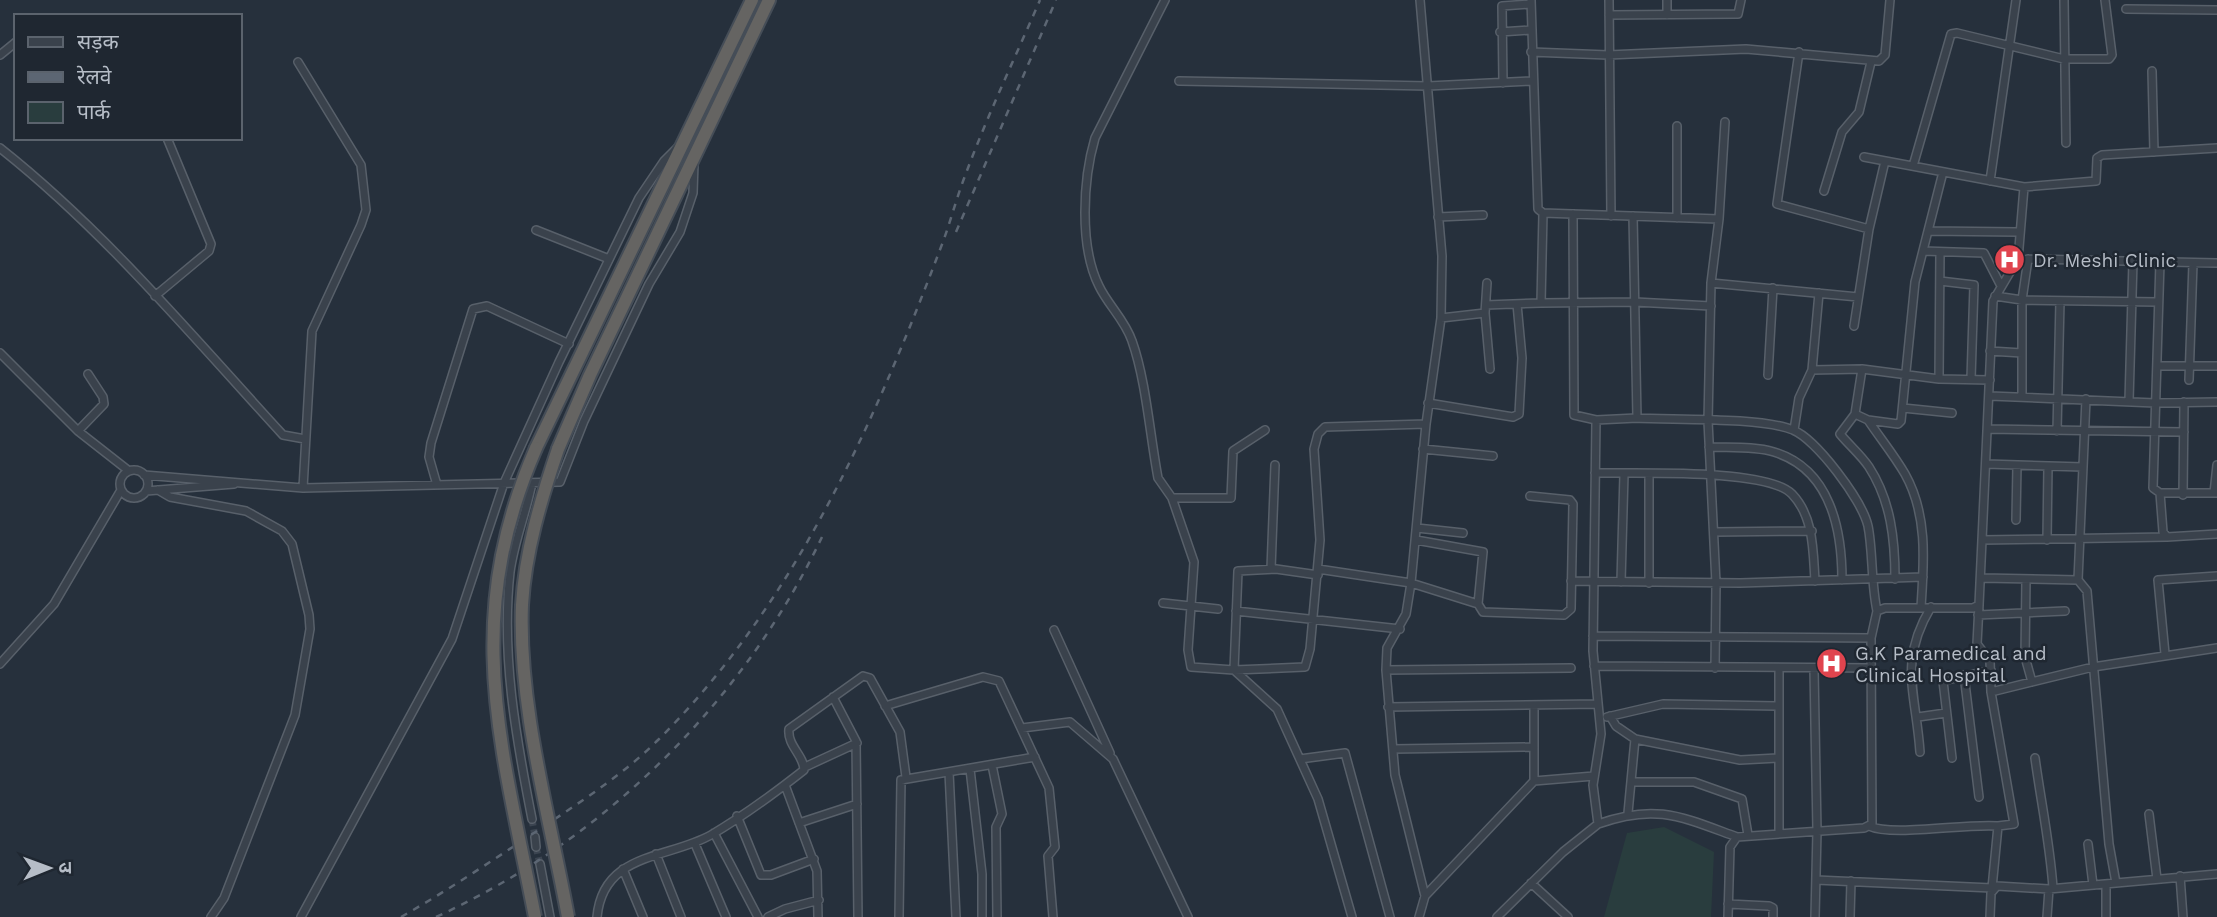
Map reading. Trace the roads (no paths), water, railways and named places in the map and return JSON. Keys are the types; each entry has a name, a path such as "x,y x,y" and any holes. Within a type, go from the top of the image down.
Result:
{"highway":[{"path":"536,917 494,692 492,624 507,527 536,448 752,0"},
{"path":"568,917 530,724 522,639 526,570 546,485 558,449 769,0"}],"street":[{"path":"1165,0 1095,138 1090,161 1085,231 1091,268 1099,287 1133,343 1158,478 1172,498 1193,555 1188,650 1191,667 1234,670 1305,667 1318,572 1320,540 1314,449 1320,430 1336,426 1426,424"},
{"path":"1420,0 1438,217 1441,318 1428,403 1411,583 1399,629 1387,648 1387,670 1395,775 1425,896"},
{"path":"1609,0 1611,216"},
{"path":"1667,0 1667,15"},
{"path":"1609,15 1739,14 1741,0"},
{"path":"1531,52 1608,55 1746,49 1798,52 1871,62 1882,60 1885,55 1890,0"},
{"path":"1990,181 2016,0"},
{"path":"2064,0 2066,143"},
{"path":"1913,166 1951,34 1957,33 2064,59 2112,57 2105,0"},
{"path":"1503,83 1500,32 1503,5 1531,2 1531,81 1537,206 1543,213 1541,303"},
{"path":"2126,9 2217,10"},
{"path":"1500,32 1531,30"},
{"path":"0,55 14,44"},
{"path":"1798,52 1777,204 1869,229"},
{"path":"298,62 343,140 358,156 366,193 366,210 361,225 312,331 303,488"},
{"path":"1824,191 1842,132 1858,112 1871,62"},
{"path":"2152,71 2154,152"},
{"path":"1179,81 1428,86 1531,81"},
{"path":"1715,668 1716,583 1708,421 1711,283 1719,219 1725,122"},
{"path":"1677,126 1677,218"},
{"path":"155,296 209,251 211,244 168,140"},
{"path":"301,917 452,639 504,484 639,198 664,161 684,141"},
{"path":"0,148 58,197 155,296 283,435 305,439"},
{"path":"1864,157 2024,187 2095,182 2100,156 2217,148"},
{"path":"121,490 132,498 140,497 146,491 235,484 303,488 557,483 564,478 590,409 649,284 680,232 693,193 695,155"},
{"path":"1854,326 1869,229 1885,161"},
{"path":"1855,414 1868,420 1898,424 1908,373 1915,282 1943,172"},
{"path":"1497,917 1598,824 1628,813 1681,816 1737,837 1869,827 1882,831 2014,824 1991,692 1989,658 1978,644 1978,615 1995,296 2018,260 2018,232 2024,187"},
{"path":"1543,213 1719,219"},
{"path":"1573,214 1574,415 1596,420 1637,418 1754,423 1794,430 1833,466 1851,491 1868,527 1871,579 1877,611 1871,638 1873,819 1869,827"},
{"path":"1438,217 1483,215"},
{"path":"1633,216 1637,418"},
{"path":"536,230 609,259"},
{"path":"1928,230 2018,232"},
{"path":"1923,251 1984,253 2001,286"},
{"path":"1939,379 1940,252"},
{"path":"2022,397 2022,300 2028,259"},
{"path":"2018,260 2217,263"},
{"path":"2129,401 2133,261"},
{"path":"2160,262 2152,488 2160,493 2183,495 2216,493 2217,465"},
{"path":"2189,380 2193,264"},
{"path":"1940,281 1974,285 1971,379"},
{"path":"1487,283 1490,369"},
{"path":"1711,283 1858,297"},
{"path":"1768,375 1773,288"},
{"path":"1794,430 1799,398 1812,370 1819,292"},
{"path":"1995,296 2022,300 2158,302"},
{"path":"2057,432 2060,301"},
{"path":"1441,318 1517,304 1635,302 1711,306"},
{"path":"1428,403 1513,417 1518,414 1522,358 1517,304"},
{"path":"438,485 430,464 431,443 473,309 486,306 569,344"},
{"path":"1990,351 2022,353"},
{"path":"0,353 78,431 129,471 144,475 219,480 235,484"},
{"path":"2157,366 2217,366"},
{"path":"1862,369 1855,414 1840,434 1871,470 1883,499 1895,537 1895,579"},
{"path":"1812,370 1862,369 1939,379 1990,380"},
{"path":"78,431 104,404 103,397 88,374"},
{"path":"1990,396 2155,403 2217,402"},
{"path":"2086,399 2078,580 2087,591 2109,844 2116,883"},
{"path":"2183,495 2184,402"},
{"path":"1903,408 1952,413"},
{"path":"1596,420 1593,636 1601,734 1594,776 1598,824"},
{"path":"1868,420 1905,474 1918,509 1924,553 1921,607"},
{"path":"1988,429 2085,433 2184,432"},
{"path":"1172,498 1231,498 1233,451 1265,430"},
{"path":"1709,447 1772,451 1800,465 1819,485 1834,510 1842,549 1842,580"},
{"path":"1423,449 1493,456"},
{"path":"1986,464 2083,467"},
{"path":"2016,520 2017,465"},
{"path":"1271,569 1275,466"},
{"path":"2047,540 2048,466"},
{"path":"0,664 54,604 121,490 122,477 129,471"},
{"path":"1595,473 1760,480 1785,489 1796,499 1812,531 1815,581"},
{"path":"1621,583 1623,474"},
{"path":"1648,474 1649,583"},
{"path":"144,475 146,491"},
{"path":"531,818 517,744 509,667 509,620 510,571 532,483"},
{"path":"158,490 170,497 246,511 282,531 292,544 309,615 308,646 287,739 224,898 211,917"},
{"path":"2160,493 2164,532 2167,537"},
{"path":"1416,540 1483,552 1478,604 1483,612 1564,615 1571,608 1573,503 1530,496"},
{"path":"1416,528 1463,533"},
{"path":"1714,532 1812,531"},
{"path":"1982,540 2080,540 2217,534"},
{"path":"1352,917 1318,799 1277,709 1234,670 1238,571 1271,569 1318,572 1411,583 1478,604"},
{"path":"2165,654 2158,580 2217,576"},
{"path":"1571,581 1716,583 1923,577"},
{"path":"1982,578 2078,580"},
{"path":"2026,579 2025,657 2032,682"},
{"path":"1163,603 1218,609"},
{"path":"1877,611 1885,608 1973,608 1979,605"},
{"path":"1920,752 1910,655 1918,629 1931,607"},
{"path":"1236,611 1399,629"},
{"path":"1978,615 2065,611"},
{"path":"1054,630 1188,917"},
{"path":"1593,636 1871,638"},
{"path":"1991,692 2093,667 2217,648"},
{"path":"1594,666 1871,668"},
{"path":"1387,670 1571,668"},
{"path":"1779,669 1776,706 1779,832"},
{"path":"1814,669 1817,831 1815,917"},
{"path":"1952,758 1943,681 1991,670"},
{"path":"805,767 790,743 789,729 866,675 900,732 906,777"},
{"path":"1964,675 1979,797"},
{"path":"885,706 992,677 999,681 1023,728 1050,792 1055,847 1048,856 1053,917"},
{"path":"833,697 856,743 858,917"},
{"path":"1388,707 1598,704"},
{"path":"1600,719 1663,704 1776,706"},
{"path":"1534,707 1534,781"},
{"path":"1917,717 1946,713"},
{"path":"1610,716 1616,726 1635,739 1740,760 1777,758"},
{"path":"1023,728 1074,723 1113,758"},
{"path":"1628,813 1635,739"},
{"path":"597,917 601,894 623,869 637,860 695,844 714,834 785,785 805,767 856,743"},
{"path":"1393,749 1534,747"},
{"path":"1300,759 1340,751 1345,753 1390,917"},
{"path":"899,917 900,783 906,777 1035,757"},
{"path":"2035,758 2043,821 2050,836 2051,888 2047,917"},
{"path":"992,765 1002,814 996,827 997,917"},
{"path":"970,769 982,874 982,917"},
{"path":"948,772 956,917"},
{"path":"1419,917 1425,896 1534,781 1594,776"},
{"path":"1631,782 1694,782 1742,799 1748,835"},
{"path":"785,785 814,859 819,900 818,917"},
{"path":"799,823 857,804"},
{"path":"2149,814 2157,879"},
{"path":"737,816 761,875 771,875 814,859"},
{"path":"1990,917 1998,826"},
{"path":"714,834 758,917"},
{"path":"534,837 537,847"},
{"path":"1728,917 1730,847 1737,837"},
{"path":"695,844 726,917"},
{"path":"2088,844 2094,885"},
{"path":"656,854 681,917"},
{"path":"540,864 550,917"},
{"path":"623,869 643,917"},
{"path":"1816,880 2051,888 2217,874"},
{"path":"2180,876 2183,917"},
{"path":"1850,917 1851,881"},
{"path":"1531,883 1568,917"},
{"path":"2106,884 2106,917"},
{"path":"768,917 785,909 819,900"},
{"path":"1728,904 1769,906 1773,908 1773,917"}],"tunnel":[{"path":"532,819 535,837"},
{"path":"536,847 540,864"}],"railway":[{"path":"401,917 543,827 631,764 658,740 706,687 750,631 790,571 825,509 888,380 944,238 982,131 1040,0"},
{"path":"956,232 1056,0"},
{"path":"436,917 498,885 556,849 611,807 662,761 709,710 752,656 789,598 822,537"}],"place":[{"name":"Dr. Meshi Clinic","path":"2010,260"},
{"name":"G.K Paramedical and Clinical Hospital","path":"1832,664"}]}
